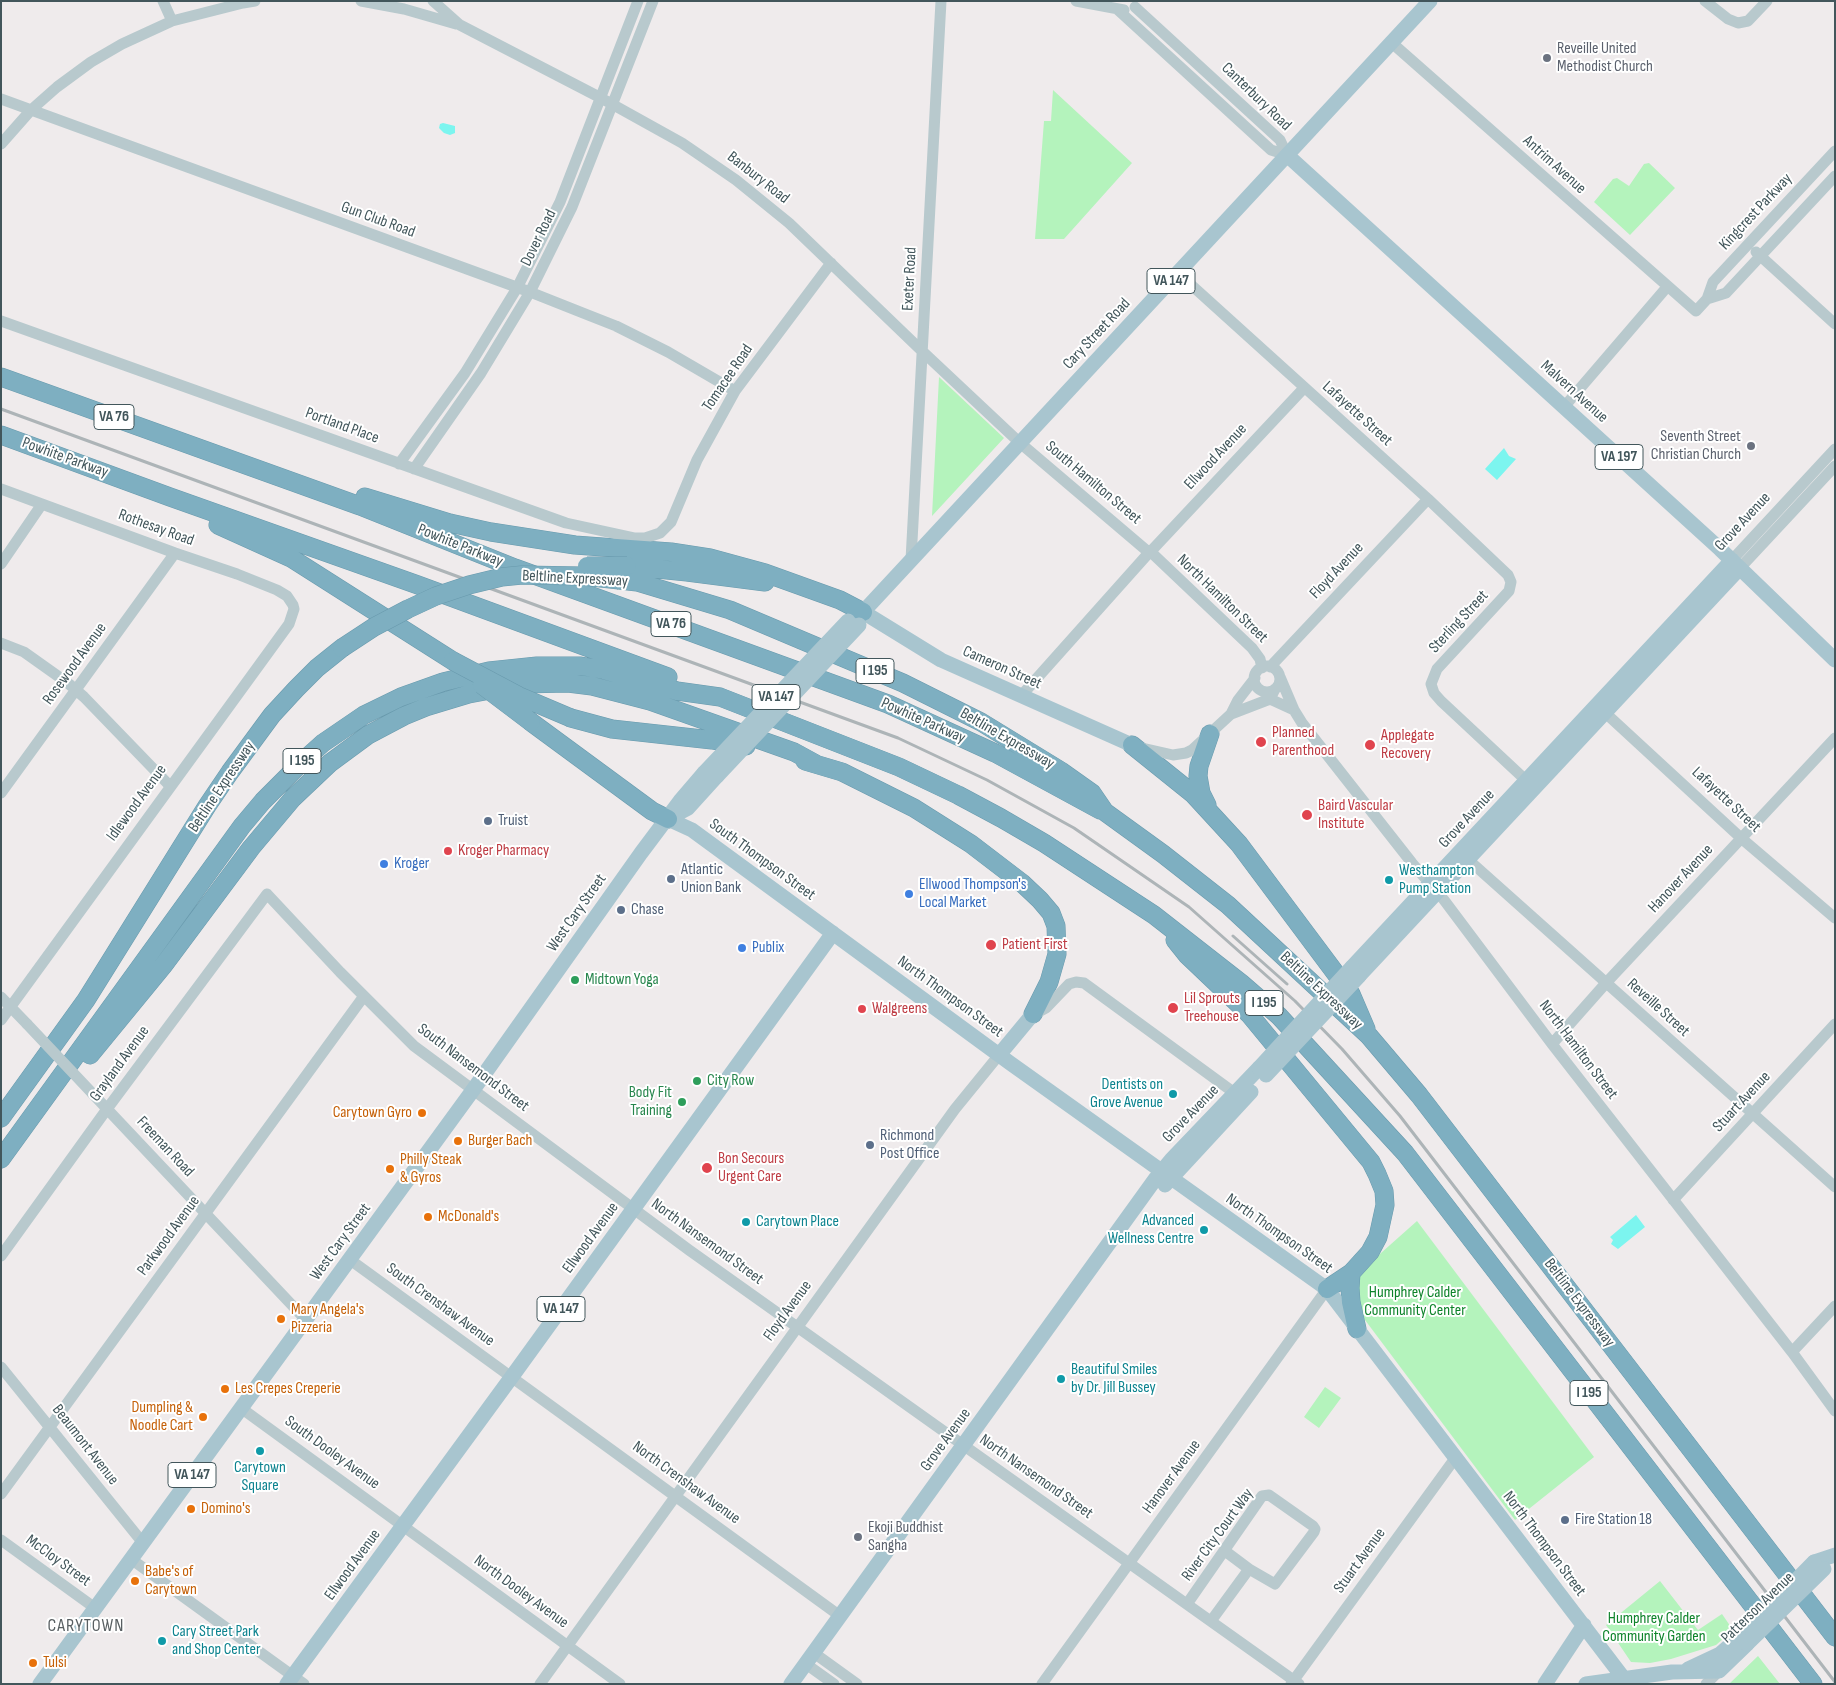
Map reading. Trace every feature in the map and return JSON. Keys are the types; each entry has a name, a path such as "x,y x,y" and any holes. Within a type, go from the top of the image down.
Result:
{"highway":[{"name":"Powhite Parkway","path":"1,377 360,506 515,568 888,704 995,753 1105,812"},
{"name":"Powhite Parkway","path":"1,435 418,585 720,697"},
{"path":"227,458 277,470 450,523 492,532 575,545 671,552 740,565 840,600 857,619"},
{"path":"170,497 192,513 291,558 453,661 519,696 571,718 612,729 712,740 816,764 842,772 878,789 941,824 1022,882 1050,913 1056,926 1058,954 1049,982 1033,1014"},
{"name":"Beltline Expressway","path":"40,1064 86,1000 207,806 272,715 316,668 374,627 436,596 469,585 502,577 582,566 623,573 645,584 730,610 933,697 981,722 1061,771 1092,793 1105,812 1228,905 1370,1036 1495,1192 1835,1637"},
{"path":"623,573 688,572 801,586"},
{"path":"453,661 531,722 652,811 668,819"},
{"name":"I 195","path":"1,1159 242,826 304,760 323,743 364,715 401,696 443,682 490,671 537,666 581,666 604,670 678,691 720,697 899,767 958,795 1044,843 1154,915 1242,982 1279,1016 1405,1154 1813,1684"},
{"path":"33,1115 53,1099 163,966 252,848 293,798 330,763 368,735 404,716 447,700 497,688 546,683 592,686 650,701 794,752 816,764"},
{"path":"1210,734 1199,766 1198,776 1201,793 1211,812"},
{"path":"1132,745 1193,794 1239,844 1351,994 1370,1036"},
{"path":"1154,915 1187,955 1249,1014 1371,1162 1384,1191 1383,1221 1378,1237 1370,1252 1351,1273 1327,1290"},
{"path":"1,1107 40,1064"},
{"path":"1,1118 40,1064"},
{"path":"1351,1273 1351,1302 1357,1329"}],"main road":[{"name":"Cary Street Road","path":"857,619 1019,442 1178,274 1430,1"},
{"name":"Malvern Avenue","path":"1287,155 1736,564 1835,660"},
{"name":"Grove Avenue","path":"791,1684 1130,1216 1166,1175 1736,564"},
{"name":"Cameron Street","path":"857,619 941,660 1132,745"},
{"name":"West Cary Street","path":"40,1684 473,1090 680,801 711,775 857,619"},
{"name":"South Thompson Street","path":"668,819 692,830 833,933"},
{"name":"North Thompson Street","path":"833,933 1327,1290 1626,1681"},
{"name":"Ellwood Avenue","path":"295,1681 403,1526 833,933"},
{"name":"Floyd Avenue","path":"998,1054 1033,1014"},
{"name":"Patterson Avenue","path":"1719,1671 1744,1640 1827,1561"},
{"path":"1545,1684 1584,1626"},
{"path":"1684,1672 1744,1640"},
{"path":"1586,1684 1626,1681 1684,1672 1719,1671"}],"street":[{"path":"164,1 172,21"},
{"path":"1,144 31,110 57,87 91,62 122,44 172,21 255,1"},
{"path":"361,1 407,5 460,25"},
{"name":"Banbury Road","path":"433,1 460,25 601,98 682,143 736,180 789,223 1019,442"},
{"name":"Dover Road","path":"399,464 465,373 517,288 560,202 638,1"},
{"name":"Dover Road","path":"414,469 481,373 530,292 572,207 614,105 653,1"},
{"name":"Exeter Road","path":"911,560 941,1"},
{"name":"Canterbury Road","path":"1076,1 1122,10 1138,4 1280,140 1287,155"},
{"path":"1705,1 1728,19 1738,23 1748,21 1767,1"},
{"name":"Canterbury Road","path":"1117,9 1271,150 1287,155"},
{"name":"Antrim Avenue","path":"1392,43 1696,311"},
{"name":"Gun Club Road","path":"1,99 530,292 625,330 668,352 735,391"},
{"name":"Kingcrest Parkway","path":"1696,311 1707,299 1713,282 1835,151"},
{"name":"Kingcrest Parkway","path":"1707,299 1726,293 1835,176"},
{"path":"1748,244 1835,324"},
{"name":"Tomacee Road","path":"671,522 697,460 735,391 831,263"},
{"name":"Lafayette Street","path":"1178,274 1428,499 1504,570 1511,582"},
{"path":"1564,407 1667,287"},
{"name":"Portland Place","path":"1,321 566,524 645,538 666,528 671,522"},
{"name":"Ellwood Avenue","path":"1021,696 1150,553 1304,388"},
{"name":"South Hamilton Street","path":"1019,442 1150,553"},
{"name":"Grove Avenue","path":"1736,564 1835,450"},
{"name":"Grove Avenue","path":"1736,564 1835,466"},
{"name":"Rothesay Road","path":"1,489 237,574 277,590 287,596 293,605"},
{"name":"Floyd Avenue","path":"1266,667 1428,499"},
{"path":"1,564 42,504"},
{"name":"Rosewood Avenue","path":"1,793 175,553"},
{"name":"North Hamilton Street","path":"1150,553 1252,648 1266,667"},
{"name":"Sterling Street","path":"1511,582 1509,591 1502,600 1437,669 1432,676 1431,684 1434,694 1530,784"},
{"name":"Idlewood Avenue","path":"1,1020 289,624 294,614 293,605"},
{"path":"1,643 24,652 76,690 170,786"},
{"path":"1132,745 1165,755 1180,755 1192,750 1231,714 1270,693 1279,684 1280,677 1276,670 1266,667 1257,672 1231,714"},
{"name":"North Hamilton Street","path":"1280,677 1294,710 1412,863 1434,887 1552,1044 1792,1352 1835,1411"},
{"path":"1255,678 1256,685 1270,693"},
{"name":"North Hamilton Street","path":"1270,693 1294,710"},
{"name":"Lafayette Street","path":"1601,708 1741,838 1835,918"},
{"name":"Hanover Avenue","path":"1552,1044 1606,983 1835,738"},
{"name":"Reveille Street","path":"1463,856 1835,1187"},
{"name":"South Nansemond Street","path":"267,894 414,1046 634,1208"},
{"name":"Grayland Avenue","path":"1,1256 107,1109 267,894"},
{"name":"Floyd Avenue","path":"1033,1014 1046,1008 1069,984 1076,982 1084,983 1239,1097"},
{"name":"Parkwood Avenue","path":"1,1494 364,996"},
{"name":"Freeman Road","path":"1,997 306,1320"},
{"name":"Stuart Avenue","path":"1673,1200 1835,1024"},
{"name":"Floyd Avenue","path":"540,1684 944,1125 998,1054"},
{"name":"North Nansemond Street","path":"634,1208 689,1250 1295,1682"},
{"name":"South Crenshaw Avenue","path":"349,1259 512,1377"},
{"name":"Hanover Avenue","path":"1042,1684 1327,1290"},
{"path":"1792,1352 1835,1306"},
{"name":"Beaumont Avenue","path":"1,1367 143,1543"},
{"name":"North Crenshaw Avenue","path":"512,1377 840,1616"},
{"name":"South Dooley Avenue","path":"242,1408 403,1526"},
{"name":"Stuart Avenue","path":"1295,1682 1456,1457"},
{"name":"River City Court Way","path":"1187,1604 1262,1496 1269,1495 1315,1528 1314,1532 1275,1584 1249,1569"},
{"name":"North Dooley Avenue","path":"403,1526 620,1684"},
{"name":"McCloy Street","path":"1,1540 95,1608"},
{"path":"1211,1621 1249,1569 1225,1551"},
{"path":"131,1559 295,1681"},
{"path":"810,1658 834,1684"},
{"path":"810,1658 857,1684"},
{"name":"Patterson Avenue","path":"1706,1684 1719,1671"}],"green space":[{"path":"1053,90 1132,163 1064,239 1035,239 1044,121 1051,121"},
{"path":"1649,163 1675,188 1630,235 1594,202 1613,179 1617,178 1629,186 1644,164"},
{"path":"939,377 1004,438 932,516"},
{"name":"Humphrey Calder Community Center","path":"1417,1221 1594,1457 1515,1520 1362,1316 1358,1301 1358,1281 1363,1269"},
{"path":"1325,1387 1341,1398 1319,1428 1304,1417"},
{"name":"Humphrey Calder Community Garden","path":"1660,1581 1698,1630 1722,1614 1733,1630 1716,1645 1671,1659 1650,1663 1631,1662 1606,1625"},
{"path":"1758,1656 1780,1684 1729,1684"}],"water":[{"path":"440,124 455,126 455,133 450,135 444,133 439,128"},
{"path":"1504,448 1509,456 1516,459 1497,480 1485,469"},
{"path":"1636,1215 1645,1227 1618,1249 1611,1244 1613,1240 1610,1237"}],"railway":[{"path":"1,409 898,738 987,780 1074,828 1189,907 1295,1001 1342,1049 1400,1116 1835,1682"},
{"path":"1233,936 1287,984"}],"place":[{"name":"Reveille United Methodist Church","path":"1547,58"},
{"name":"Seventh Street Christian Church","path":"1751,446"},
{"name":"Planned Parenthood","path":"1261,742"},
{"name":"Applegate Recovery","path":"1370,745"},
{"name":"Baird Vascular Institute","path":"1307,815"},
{"name":"Truist","path":"488,821"},
{"name":"Kroger Pharmacy","path":"448,851"},
{"name":"Kroger","path":"384,864"},
{"name":"Atlantic Union Bank","path":"671,879"},
{"name":"Westhampton Pump Station","path":"1389,880"},
{"name":"Ellwood Thompson's Local Market","path":"909,894"},
{"name":"Chase","path":"621,910"},
{"name":"Patient First","path":"991,945"},
{"name":"Publix","path":"742,948"},
{"name":"Midtown Yoga","path":"575,980"},
{"name":"Lil Sprouts Treehouse","path":"1173,1008"},
{"name":"Walgreens","path":"862,1009"},
{"name":"City Row","path":"697,1081"},
{"name":"Dentists on Grove Avenue","path":"1173,1094"},
{"name":"Body Fit Training","path":"682,1102"},
{"name":"Carytown Gyro","path":"422,1113"},
{"name":"Burger Bach","path":"458,1141"},
{"name":"Richmond Post Office","path":"870,1145"},
{"name":"Bon Secours Urgent Care","path":"707,1168"},
{"name":"Philly Steak & Gyros","path":"390,1169"},
{"name":"McDonald's","path":"428,1217"},
{"name":"Carytown Place","path":"746,1222"},
{"name":"Advanced Wellness Centre","path":"1204,1230"},
{"name":"Mary Angela's Pizzeria","path":"281,1319"},
{"name":"Beautiful Smiles by Dr. Jill Bussey","path":"1061,1379"},
{"name":"Les Crepes Creperie","path":"225,1389"},
{"name":"Dumpling & Noodle Cart","path":"203,1417"},
{"name":"Carytown Square","path":"260,1451"},
{"name":"Domino's","path":"191,1509"},
{"name":"Fire Station 18","path":"1565,1520"},
{"name":"Ekoji Buddhist Sangha","path":"858,1537"},
{"name":"Babe's of Carytown","path":"135,1581"},
{"name":"Cary Street Park and Shop Center","path":"162,1641"},
{"name":"Tulsi","path":"33,1663"}],"district":[{"name":"CARYTOWN","path":"86,1626"}]}
